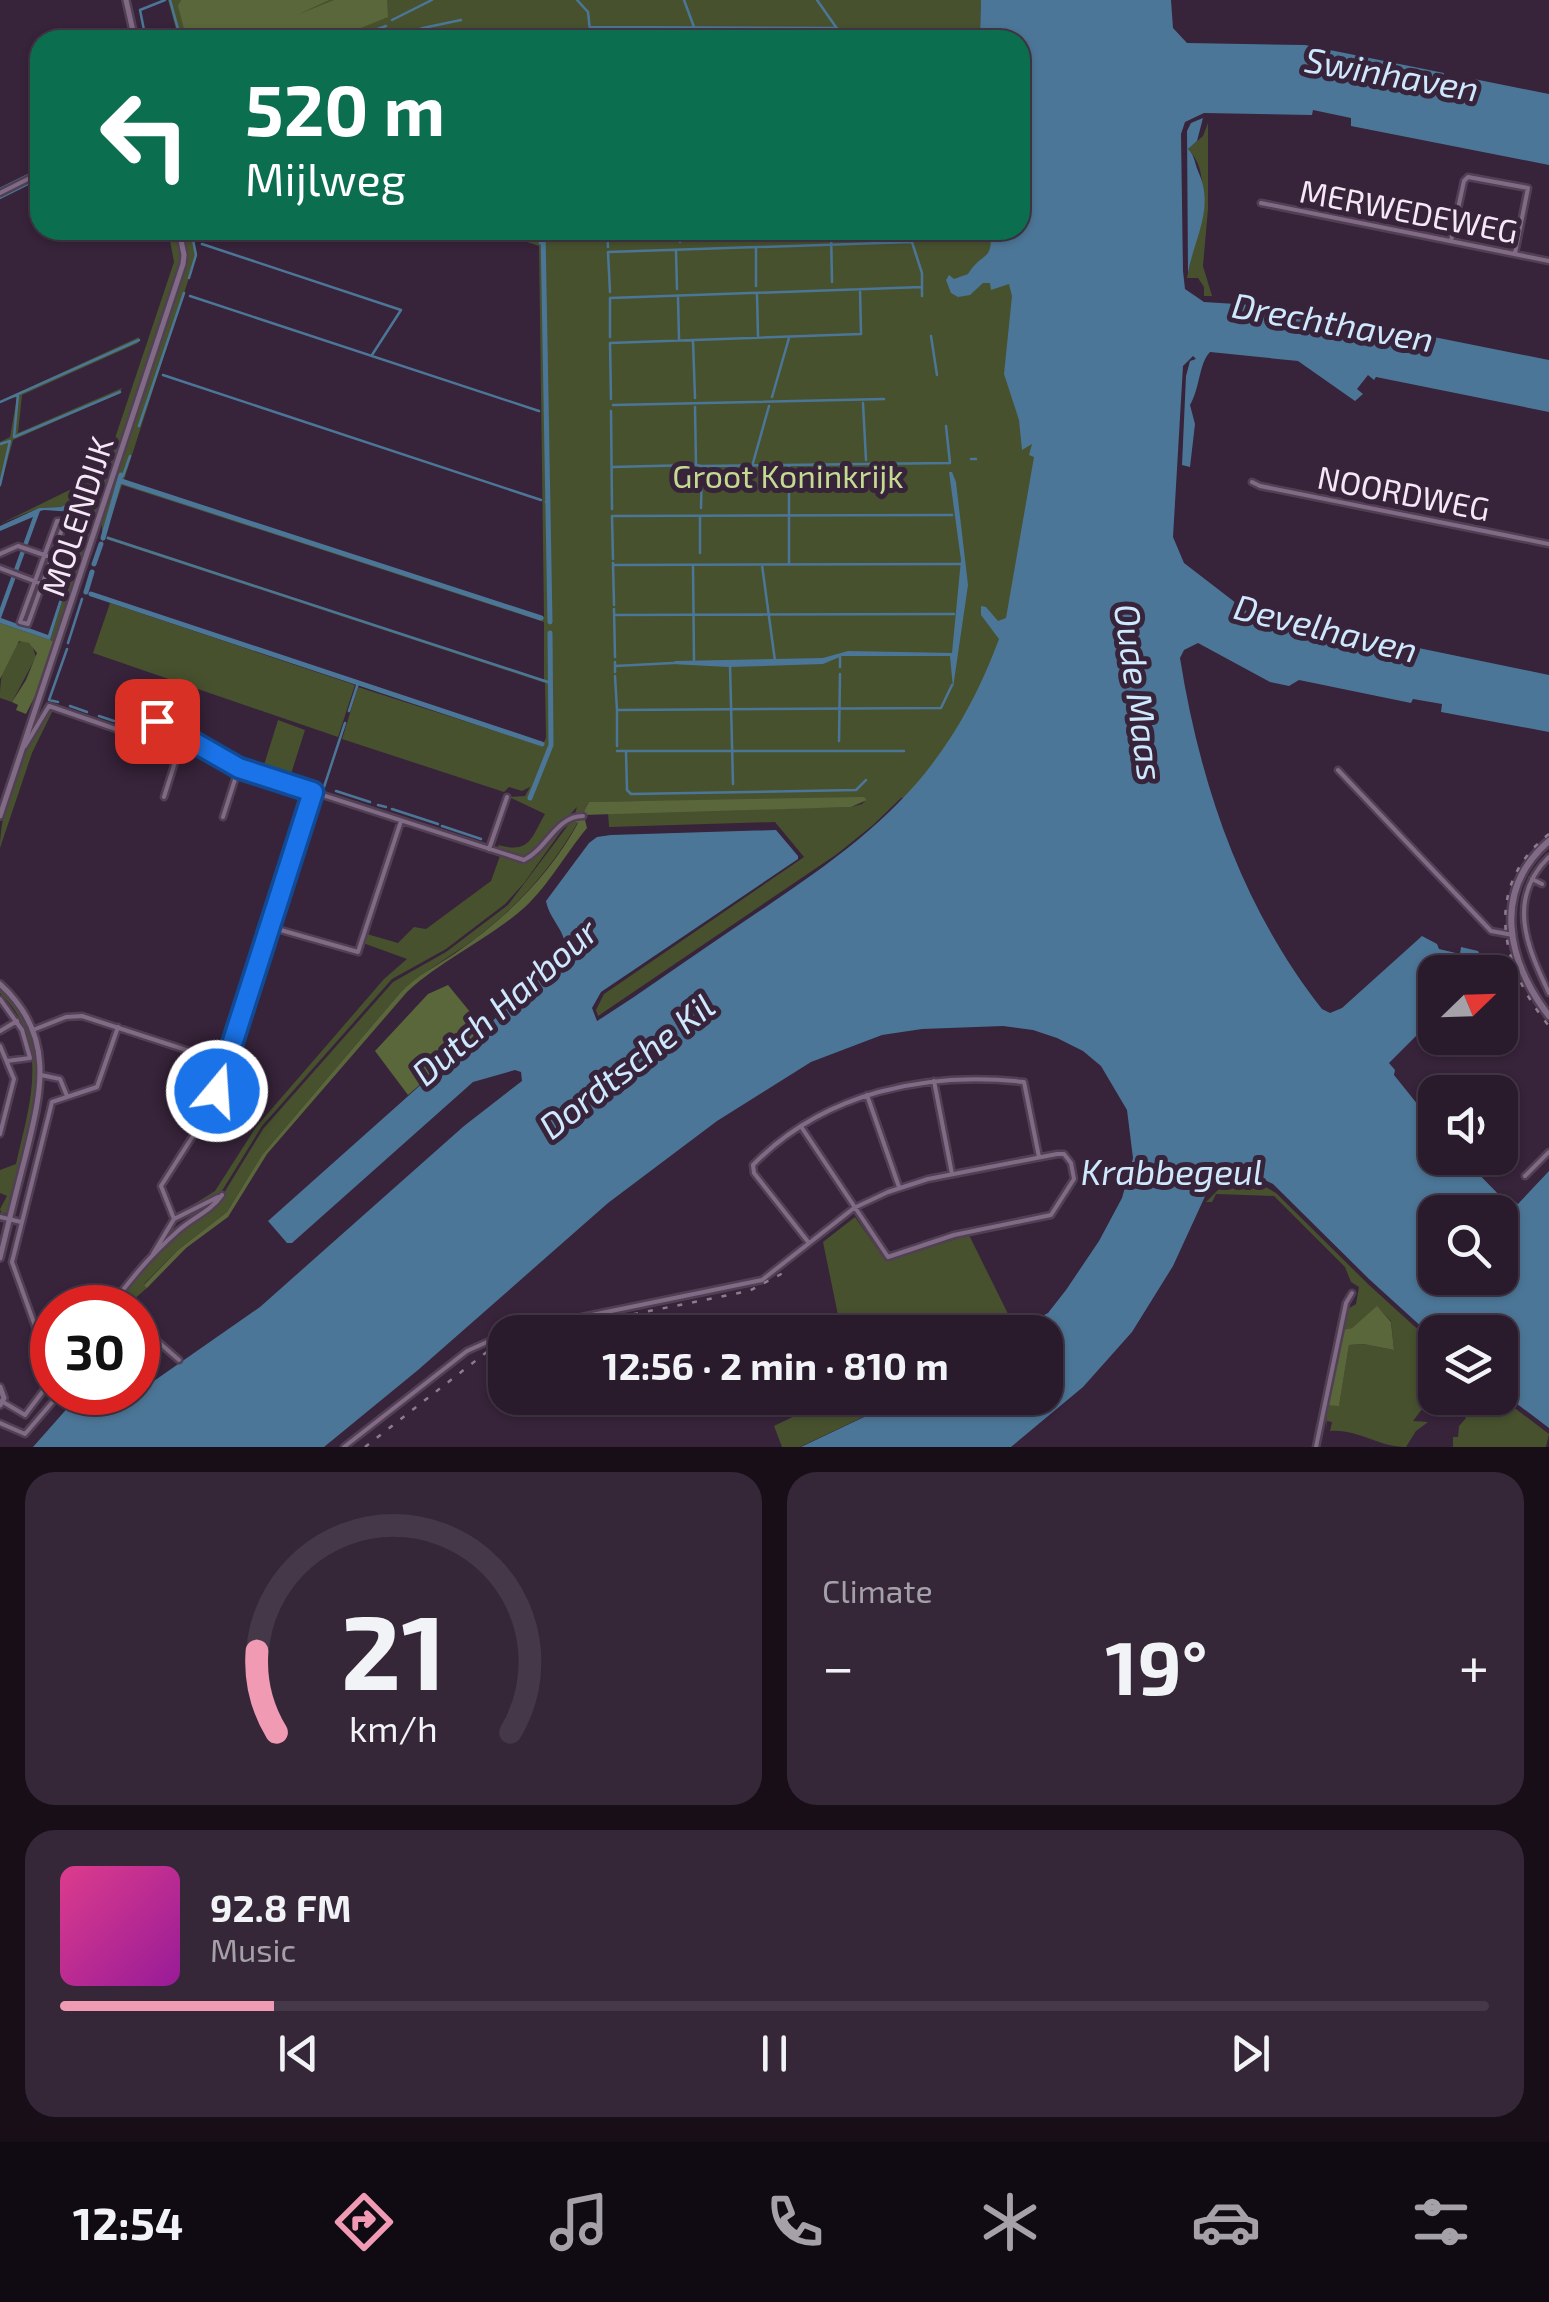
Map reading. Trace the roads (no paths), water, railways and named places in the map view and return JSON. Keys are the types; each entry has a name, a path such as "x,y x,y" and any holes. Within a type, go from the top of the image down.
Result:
{"main road":[{"path":"1549,841 1533,856 1518,881 1512,902 1513,935 1525,980 1549,1016"}],"street":[{"path":"126,0 133,30"},
{"path":"0,193 30,178"},
{"path":"1451,241 1465,178 1528,188 1514,254"},
{"name":"MERWEDEWEG","path":"1261,203 1549,262"},
{"name":"MOLENDIJK","path":"0,816 183,264 181,240"},
{"name":"NOORDWEG","path":"1252,482 1549,544"},
{"path":"56,521 65,521 52,558 28,624 20,622 56,521"},
{"path":"0,554 24,548 52,558"},
{"path":"0,568 43,584"},
{"path":"22,748 50,706 146,737 156,750 176,758"},
{"path":"146,737 157,721 239,768 489,850 528,859 568,818 583,816"},
{"path":"164,797 183,736"},
{"path":"222,818 239,768"},
{"path":"1338,770 1491,931 1513,935"},
{"path":"174,1219 161,1186 208,1115 313,792"},
{"path":"489,850 507,797"},
{"path":"270,926 358,952 401,821"},
{"path":"1549,857 1532,879 1523,904 1524,932 1549,993"},
{"path":"1532,879 1542,884"},
{"path":"0,984 19,1004 33,1030 41,1075 38,1104 0,1258"},
{"path":"0,999 18,1021 30,1058 7,1061"},
{"path":"33,1030 77,1015 226,1062"},
{"path":"0,1031 18,1021"},
{"path":"30,1314 12,1262 52,1102 97,1087 118,1027"},
{"path":"0,1046 14,1080 3,1107 0,1134"},
{"path":"41,1075 60,1080 67,1096"},
{"path":"810,1243 752,1169 755,1162 802,1128 867,1095 934,1080 980,1078 1024,1082 1039,1157"},
{"path":"934,1080 952,1174"},
{"path":"867,1095 900,1187"},
{"path":"596,1315 749,1284 775,1271 854,1208 900,1187 1064,1154 1073,1182 1051,1215 954,1235 888,1257 854,1208 802,1128"},
{"path":"1526,1176 1549,1152"},
{"path":"128,1285 174,1219 222,1194 148,1260"},
{"path":"0,1218 22,1222"},
{"path":"1316,1447 1346,1303 1352,1293"},
{"path":"344,1447 466,1352 488,1342"},
{"path":"160,1344 178,1360"},
{"path":"0,1387 2,1404 20,1414 30,1410"},
{"path":"0,1423 26,1434 41,1415"}],"water":[{"path":"981,0 1171,0 1173,28 1187,43 1305,45 1444,73 1442,82 1472,88 1474,79 1549,94 1549,165 1351,126 1351,118 1313,110 1312,115 1204,113 1185,122 1181,134 1185,289 1204,302 1284,307 1549,360 1549,412 1376,377 1374,380 1368,375 1357,389 1363,394 1355,401 1298,361 1210,352 1190,405 1195,424 1190,467 1182,465 1186,376 1190,361 1196,359 1193,356 1183,366 1173,537 1184,563 1249,613 1549,675 1549,732 1441,712 1442,704 1413,699 1411,703 1299,680 1289,686 1270,682 1198,643 1184,650 1180,658 1199,752 1228,843 1269,929 1322,1009 1330,1013 1342,1008 1422,936 1439,949 1460,954 1461,947 1480,955 1418,955 1418,1034 1389,1063 1418,1105 1418,1175 1480,1175 1499,1195 1418,1195 1418,1295 1518,1295 1518,1204 1549,1171 1549,1428 1518,1405 1518,1315 1418,1315 1418,1324 1273,1184 1247,1176 1222,1181 1207,1192 1173,1266 1132,1332 1063,1404 1063,1315 1044,1315 1099,1241 1122,1198 1133,1158 1127,1110 1101,1066 1083,1051 1033,1030 1003,1026 922,1029 882,1035 811,1062 717,1121 608,1203 324,1447 33,1447 61,1415 160,1415 160,1377 260,1307 464,1126 522,1081 521,1072 515,1070 473,1082 292,1243 287,1243 268,1221 563,958 563,935 546,901 589,843 611,835 776,830 798,856 601,992 592,1008 597,1021 857,841 923,776 976,692 999,639 981,615 981,606 998,621 1006,618 1034,457 1029,455 1032,444 1022,450 1019,420 1004,374 1012,296 1009,284 991,290 990,283 983,283 970,295 958,297 951,293 946,280 949,275 954,279 968,274 988,252 990,240 1030,240 1030,30 980,30"},
{"path":"1203,118 1197,141 1188,149 1205,197 1188,273 1187,131 1191,123"},
{"path":"949,472 956,482 968,585 953,688 950,656 842,656 823,664 729,667 671,664 823,658 848,651 952,653 961,560"},
{"path":"100,480 50,640 0,623 0,608 33,517 0,531 0,526 39,508 61,507 89,492","holes":["40,511 88,513 48,635 1,618"]},
{"path":"868,1415 1049,1415 1011,1447 801,1447"}],"waterway":[{"path":"144,30 140,10 165,0"},
{"path":"170,0 178,30"},
{"path":"392,20 432,0"},
{"path":"577,0 588,12 590,30"},
{"path":"684,0 694,27"},
{"path":"817,0 838,30"},
{"path":"418,30 461,20"},
{"path":"375,30 386,26"},
{"path":"590,27 837,28"},
{"path":"0,189 30,174"},
{"path":"0,198 30,183"},
{"path":"189,278 196,255 193,240"},
{"path":"543,240 550,622"},
{"path":"608,240 608,247"},
{"path":"831,240 832,282"},
{"path":"911,240 922,273 922,296"},
{"path":"610,292 608,252 912,242"},
{"path":"540,243 544,244"},
{"path":"202,244 401,310 372,355"},
{"path":"756,248 756,286"},
{"path":"676,251 677,289"},
{"path":"610,337 610,298 922,287"},
{"path":"611,399 610,343 861,334 860,289"},
{"path":"139,426 184,293"},
{"path":"757,294 758,336"},
{"path":"190,296 539,411"},
{"path":"678,297 679,339"},
{"path":"931,336 937,375"},
{"path":"772,397 789,338"},
{"path":"0,402 139,340"},
{"path":"693,341 695,398"},
{"path":"163,375 541,500"},
{"path":"18,394 14,437 120,392"},
{"path":"613,405 884,399"},
{"path":"863,403 866,460"},
{"path":"753,463 769,406"},
{"path":"695,407 696,465 702,466 701,508"},
{"path":"611,411 612,509"},
{"path":"702,466 950,463 946,426"},
{"path":"0,444 10,441 0,485"},
{"path":"123,476 130,456"},
{"path":"971,459 976,459"},
{"path":"612,467 694,465"},
{"path":"789,466 789,563"},
{"path":"103,538 121,475"},
{"path":"121,481 541,618"},
{"path":"613,559 612,516 952,515"},
{"path":"700,517 700,553"},
{"path":"108,538 551,683"},
{"path":"94,564 101,544"},
{"path":"613,563 614,605"},
{"path":"613,565 962,564"},
{"path":"693,565 694,662"},
{"path":"762,565 775,661"},
{"path":"86,592 92,572"},
{"path":"91,594 542,744"},
{"path":"68,643 82,599"},
{"path":"614,609 615,657"},
{"path":"614,615 954,614"},
{"path":"530,798 551,745 550,633"},
{"path":"58,702 49,700 67,649"},
{"path":"840,656 840,667"},
{"path":"615,662 615,672"},
{"path":"615,666 673,663"},
{"path":"730,665 733,784"},
{"path":"839,741 840,674"},
{"path":"615,676 617,710 941,708 952,685"},
{"path":"349,711 358,683"},
{"path":"70,706 87,712"},
{"path":"617,711 617,746"},
{"path":"128,725 143,730 151,713"},
{"path":"163,714 169,718"},
{"path":"99,716 114,721"},
{"path":"174,723 191,733"},
{"path":"324,787 345,723"},
{"path":"199,737 206,741"},
{"path":"214,746 221,750"},
{"path":"617,751 904,751"},
{"path":"626,752 627,790 631,794 856,790 866,780"},
{"path":"229,754 240,759"},
{"path":"248,762 252,764"},
{"path":"261,766 273,770"},
{"path":"280,773 297,778"},
{"path":"304,780 314,784"},
{"path":"336,791 370,802"},
{"path":"378,805 386,807"},
{"path":"392,809 438,824"},
{"path":"442,826 481,839"}],"railway":[{"path":"1549,834 1528,855 1514,878 1507,902 1506,927 1519,978 1549,1026"},
{"path":"630,1315 749,1291 785,1272"},
{"path":"365,1447 488,1351"}],"water label":[{"name":"Swinhaven","path":"1392,73"},
{"name":"Drechthaven","path":"1333,321"},
{"name":"Develhaven","path":"1326,627"},
{"name":"Oude Maas","path":"1140,692"},
{"name":"Dutch Harbour","path":"504,1001"},
{"name":"Dordtsche Kil","path":"626,1065"},
{"name":"Krabbegeul","path":"1172,1171"}],"park label":[{"name":"Groot Koninkrijk","path":"788,475"}]}
